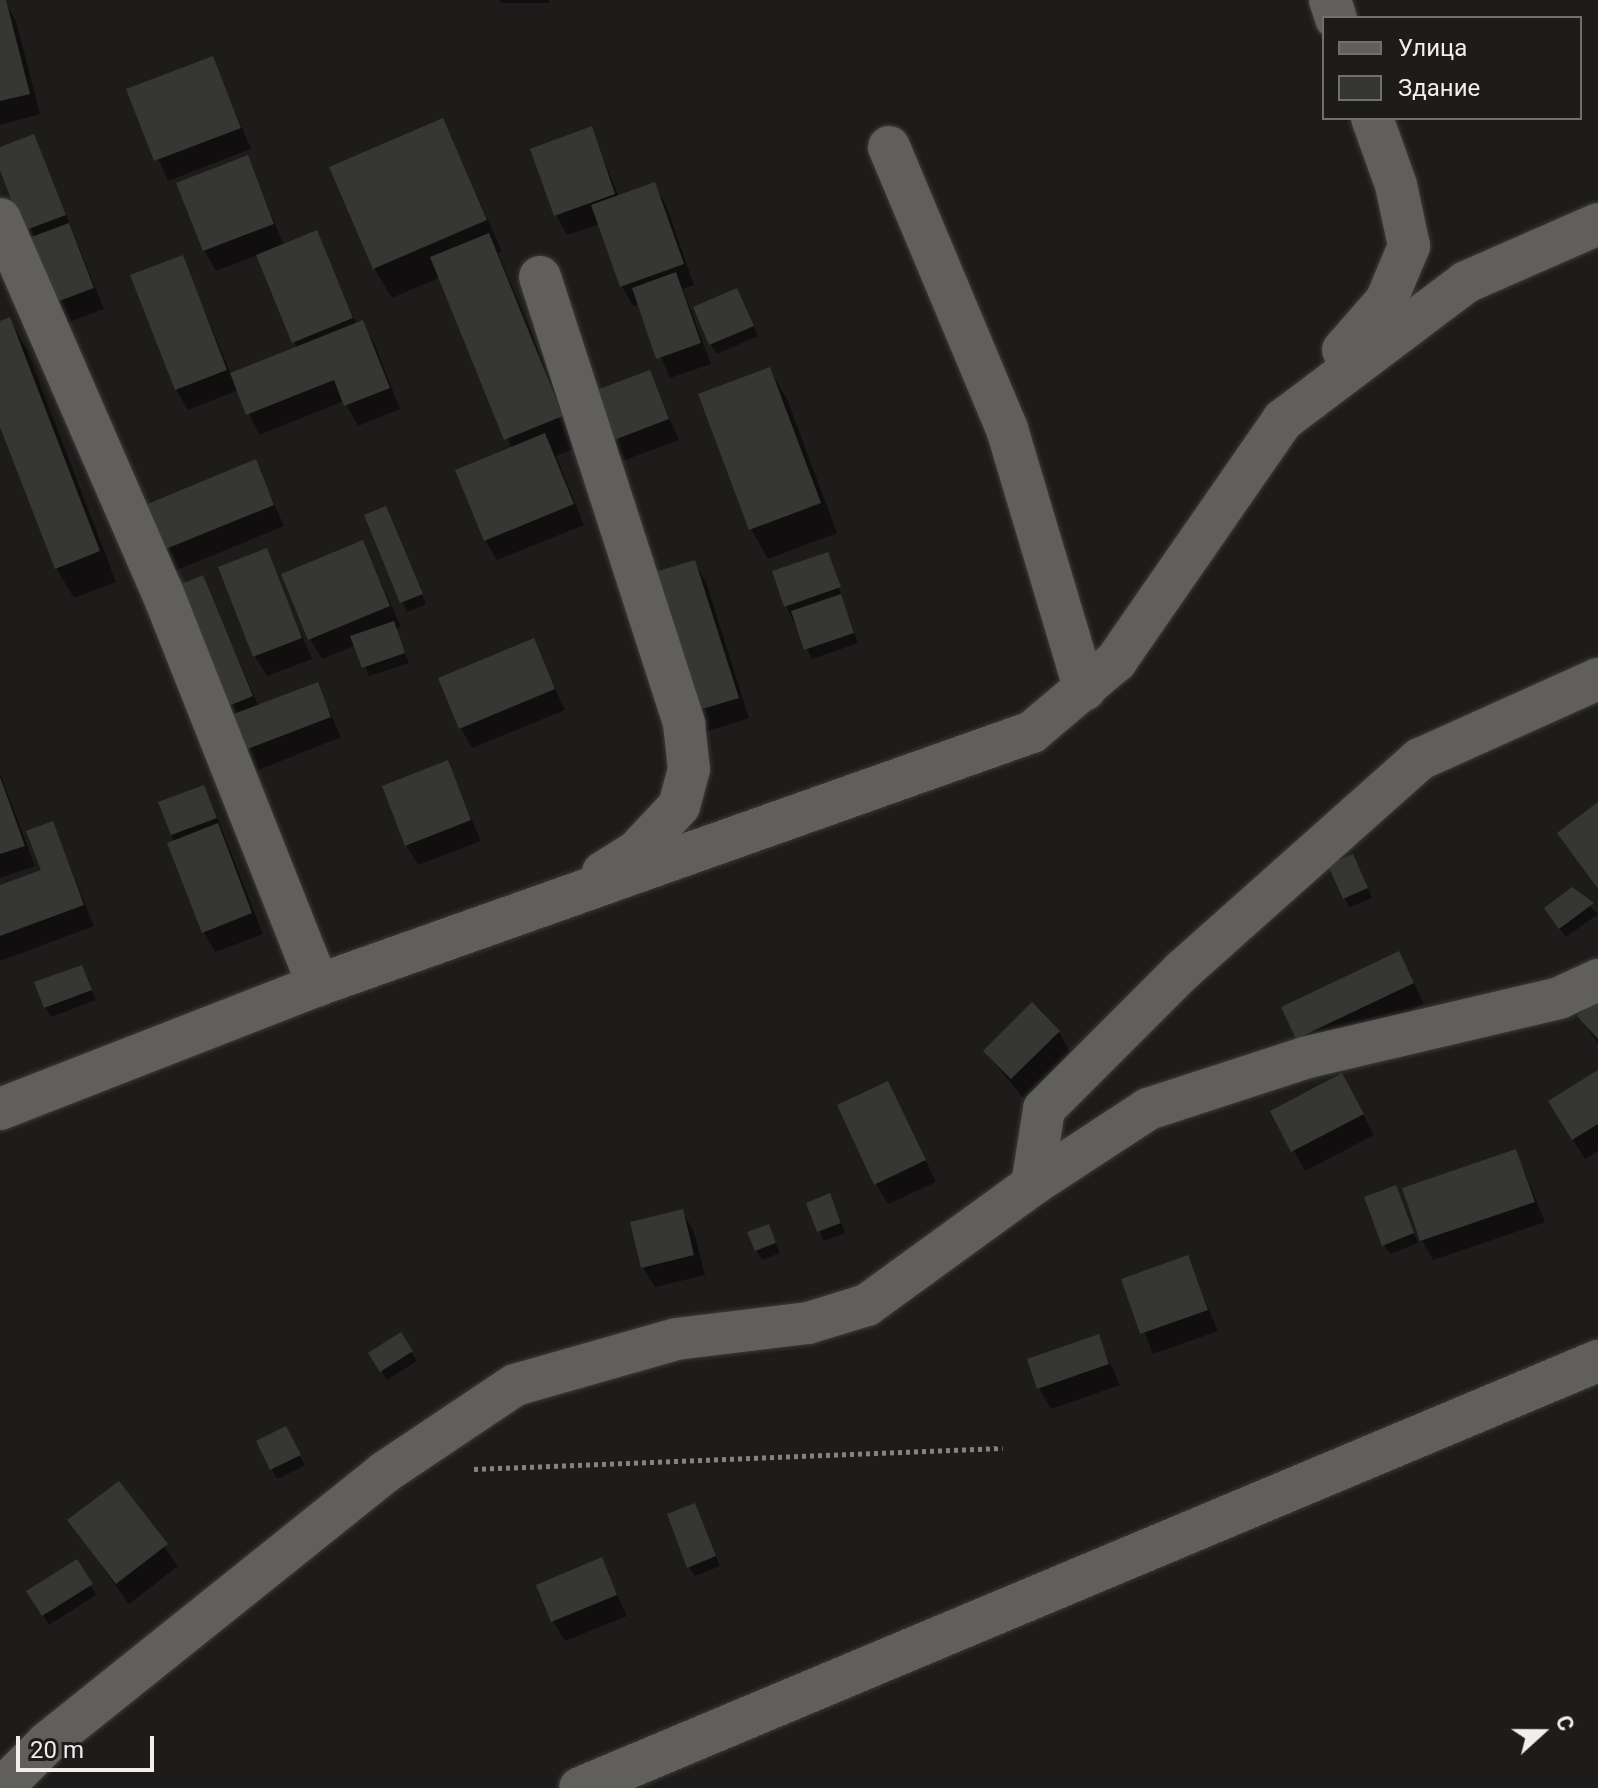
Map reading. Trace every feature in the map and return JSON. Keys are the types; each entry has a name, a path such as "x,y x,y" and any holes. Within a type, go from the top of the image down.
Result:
{"street":[{"path":"0,1109 318,985 543,909 1032,732 1116,661 1283,420 1386,301 1409,246 1396,185 1373,120"},
{"path":"889,147 1007,429 1085,690"},
{"path":"0,219 162,591 318,985"},
{"path":"1283,420 1466,282 1598,224"},
{"path":"540,277 684,724 689,769 679,806 637,851 543,909"},
{"path":"1032,1185 1044,1109 1183,970 1420,759 1598,679"},
{"path":"2,1788 47,1743 385,1472 515,1385 676,1339 808,1323 867,1305 1032,1185 1148,1109 1308,1057 1559,998 1598,980"},
{"path":"580,1788 1598,1361"}],"path":[{"path":"463,1469 1003,1448"}],"building":[{"path":"0,0 6,0 30,94 0,101"},
{"path":"213,56 241,128 154,161 126,89"},
{"path":"443,118 487,220 373,269 329,167"},
{"path":"592,126 615,194 554,216 530,149"},
{"path":"34,134 66,215 23,231 0,170 0,147"},
{"path":"248,155 274,224 203,251 176,183"},
{"path":"655,182 684,264 620,287 591,205"},
{"path":"69,223 94,288 51,304 26,239"},
{"path":"317,230 353,318 292,343 256,255"},
{"path":"489,233 563,416 504,440 430,257"},
{"path":"183,255 227,370 175,390 130,275"},
{"path":"676,272 701,343 656,359 632,288"},
{"path":"737,288 754,326 709,345 693,307"},
{"path":"10,317 100,551 55,569 0,427 0,321"},
{"path":"363,320 390,388 344,406 334,380 246,415 230,373"},
{"path":"770,367 821,503 749,530 698,394"},
{"path":"650,370 669,419 601,445 583,395"},
{"path":"545,433 574,504 484,541 455,470"},
{"path":"256,459 274,505 151,555 133,510"},
{"path":"386,506 423,594 400,603 364,515"},
{"path":"363,540 390,606 308,640 281,574"},
{"path":"267,548 302,638 253,657 218,567"},
{"path":"828,552 841,587 784,607 772,571"},
{"path":"695,560 739,698 689,713 645,575"},
{"path":"203,575 253,696 214,712 165,591"},
{"path":"841,594 854,633 804,650 791,611"},
{"path":"394,621 405,653 362,668 350,636"},
{"path":"534,638 555,689 459,729 438,678"},
{"path":"318,682 331,717 232,755 218,720"},
{"path":"448,760 471,820 405,846 382,786"},
{"path":"0,777 25,846 0,854"},
{"path":"204,785 217,818 171,835 158,802"},
{"path":"1598,802 1598,889 1557,833"},
{"path":"53,821 84,905 0,936 0,885 41,870 26,831"},
{"path":"218,823 252,913 202,933 167,843"},
{"path":"1353,854 1368,888 1343,899 1328,865"},
{"path":"1572,887 1594,903 1559,929 1544,908"},
{"path":"1399,951 1414,983 1296,1039 1281,1007"},
{"path":"82,965 92,990 44,1008 34,982"},
{"path":"1598,997 1598,1039 1577,1016"},
{"path":"1032,1002 1060,1031 1011,1079 983,1051"},
{"path":"1598,1070 1598,1124 1572,1140 1548,1101"},
{"path":"1342,1073 1364,1114 1291,1152 1270,1111"},
{"path":"888,1081 926,1160 874,1185 837,1105"},
{"path":"1516,1149 1535,1202 1420,1241 1402,1188"},
{"path":"1396,1185 1414,1233 1382,1246 1364,1197"},
{"path":"830,1193 841,1223 817,1232 806,1203"},
{"path":"683,1209 694,1255 641,1268 630,1222"},
{"path":"769,1224 776,1243 755,1251 747,1232"},
{"path":"1188,1255 1208,1310 1140,1334 1121,1279"},
{"path":"401,1332 413,1351 380,1372 368,1353"},
{"path":"1099,1334 1109,1364 1037,1389 1027,1359"},
{"path":"286,1426 301,1455 270,1470 256,1441"},
{"path":"119,1481 168,1544 116,1584 67,1520"},
{"path":"695,1503 716,1556 687,1568 667,1514"},
{"path":"602,1557 617,1595 551,1622 536,1585"},
{"path":"77,1559 93,1584 42,1616 26,1591"}]}
